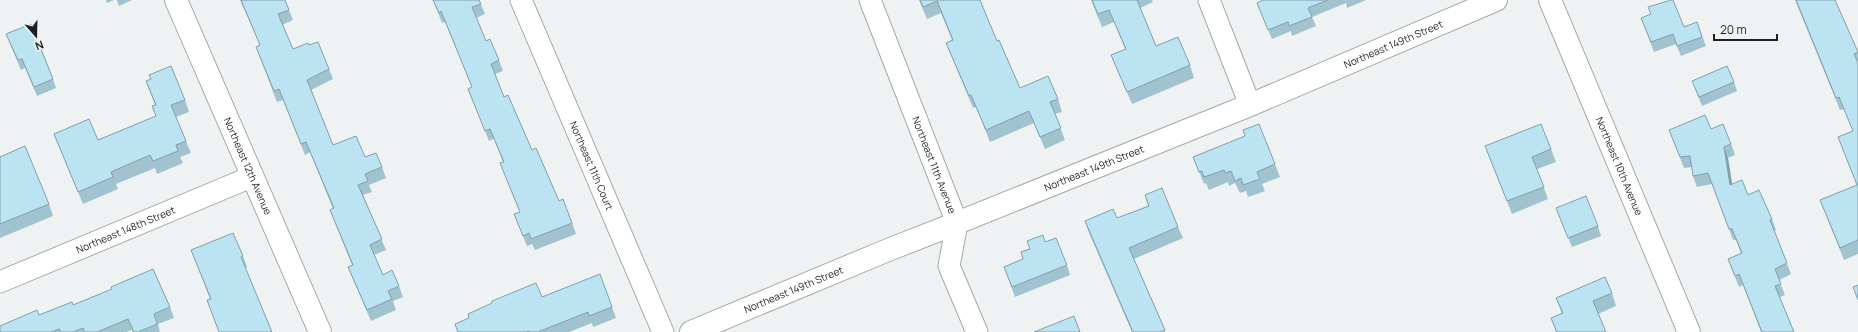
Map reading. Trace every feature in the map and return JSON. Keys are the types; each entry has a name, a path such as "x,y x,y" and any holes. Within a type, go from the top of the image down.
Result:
{"street":[{"name":"Northeast 12th Avenue","path":"176,0 251,177 320,332"},
{"name":"Northeast 11th Court","path":"521,0 663,332"},
{"name":"Northeast 11th Avenue","path":"870,0 957,224 949,266 977,332"},
{"path":"1209,0 1250,104"},
{"name":"Northeast 149th Street","path":"691,332 888,250 957,224 1250,104 1496,0"},
{"name":"Northeast 10th Avenue","path":"1550,0 1689,332"},
{"name":"Northeast 148th Street","path":"0,282 251,177"}],"building":[{"path":"241,0 285,0 289,10 278,14 293,49 308,43 309,45 318,42 329,69 307,80 333,145 356,136 365,157 376,153 382,167 365,174 368,181 358,185 382,239 370,245 383,275 392,270 399,286 388,291 392,299 367,310 348,267 353,265 330,210 334,208 306,142 301,144 279,89 274,91 256,47 260,45"},
{"path":"433,0 479,0 481,4 472,7 486,41 490,39 499,60 491,64 504,97 508,95 532,150 536,148 559,201 563,199 572,223 531,239 529,233 523,236 514,214 520,212 500,163 504,162 490,129 485,131 468,89 472,87 441,11 439,13"},
{"path":"920,0 980,0 997,41 999,40 1020,88 1048,76 1058,99 1050,102 1061,128 1040,137 1029,111 986,130 971,95 969,96 946,43 953,40 937,1 923,7"},
{"path":"1092,0 1137,0 1156,46 1178,37 1190,65 1127,92 1111,55 1126,49 1109,10 1098,14"},
{"path":"1263,0 1328,0 1308,8 1312,17 1289,26 1288,22 1268,30 1257,3"},
{"path":"1673,0 1684,27 1697,22 1702,37 1677,46 1673,34 1651,42 1641,18 1651,14 1648,7"},
{"path":"1796,0 1835,0 1858,52 1854,54 1858,63 1858,240 1840,248 1820,200 1857,185 1838,137 1853,131 1839,97 1836,98"},
{"path":"31,24 53,79 34,87 22,59 18,60 6,34"},
{"path":"171,66 185,100 171,105 186,141 176,145 178,151 153,161 150,155 111,172 113,177 78,192 54,134 89,119 98,140 156,116 152,106 156,105 146,81 151,79 149,75"},
{"path":"1727,66 1734,82 1699,97 1692,81"},
{"path":"1705,115 1711,129 1723,124 1731,144 1724,147 1730,185 1742,180 1748,195 1759,190 1772,219 1770,220 1787,263 1775,269 1781,284 1775,286 1794,332 1762,332 1739,274 1735,276 1728,259 1742,253 1732,229 1729,229 1708,173 1693,176 1690,156 1680,157 1669,130"},
{"path":"1259,124 1275,164 1257,172 1260,179 1243,185 1241,178 1235,181 1231,171 1225,173 1224,170 1204,177 1202,171 1199,172 1193,157 1245,136 1243,130"},
{"path":"1541,124 1551,149 1532,157 1544,187 1507,201 1485,146"},
{"path":"25,146 49,204 0,224 0,157"},
{"path":"1162,188 1178,227 1129,248 1165,330 1160,332 1133,332 1085,221 1113,209 1117,218 1149,206 1145,195"},
{"path":"1586,196 1598,226 1568,238 1556,208"},
{"path":"233,233 243,256 241,257 272,332 219,332 207,300 211,299 191,250"},
{"path":"1043,235 1045,242 1056,238 1067,265 1012,287 1004,267 1023,259 1021,252 1030,249 1027,241"},
{"path":"153,269 170,307 154,314 157,324 138,332 134,332 128,319 97,332 85,332 83,328 73,332 61,332 59,329 51,332 0,332 0,326 37,310 39,315 72,302 73,305 112,289 111,287"},
{"path":"600,274 612,307 589,316 588,312 538,332 458,332 455,324 469,318 468,314 492,303 492,301 536,283 542,297"},
{"path":"1605,277 1612,293 1593,301 1606,332 1557,332 1551,318 1563,313 1556,298"},
{"path":"1858,285 1858,300 1853,287"},
{"path":"1074,316 1080,332 1034,332"}]}
